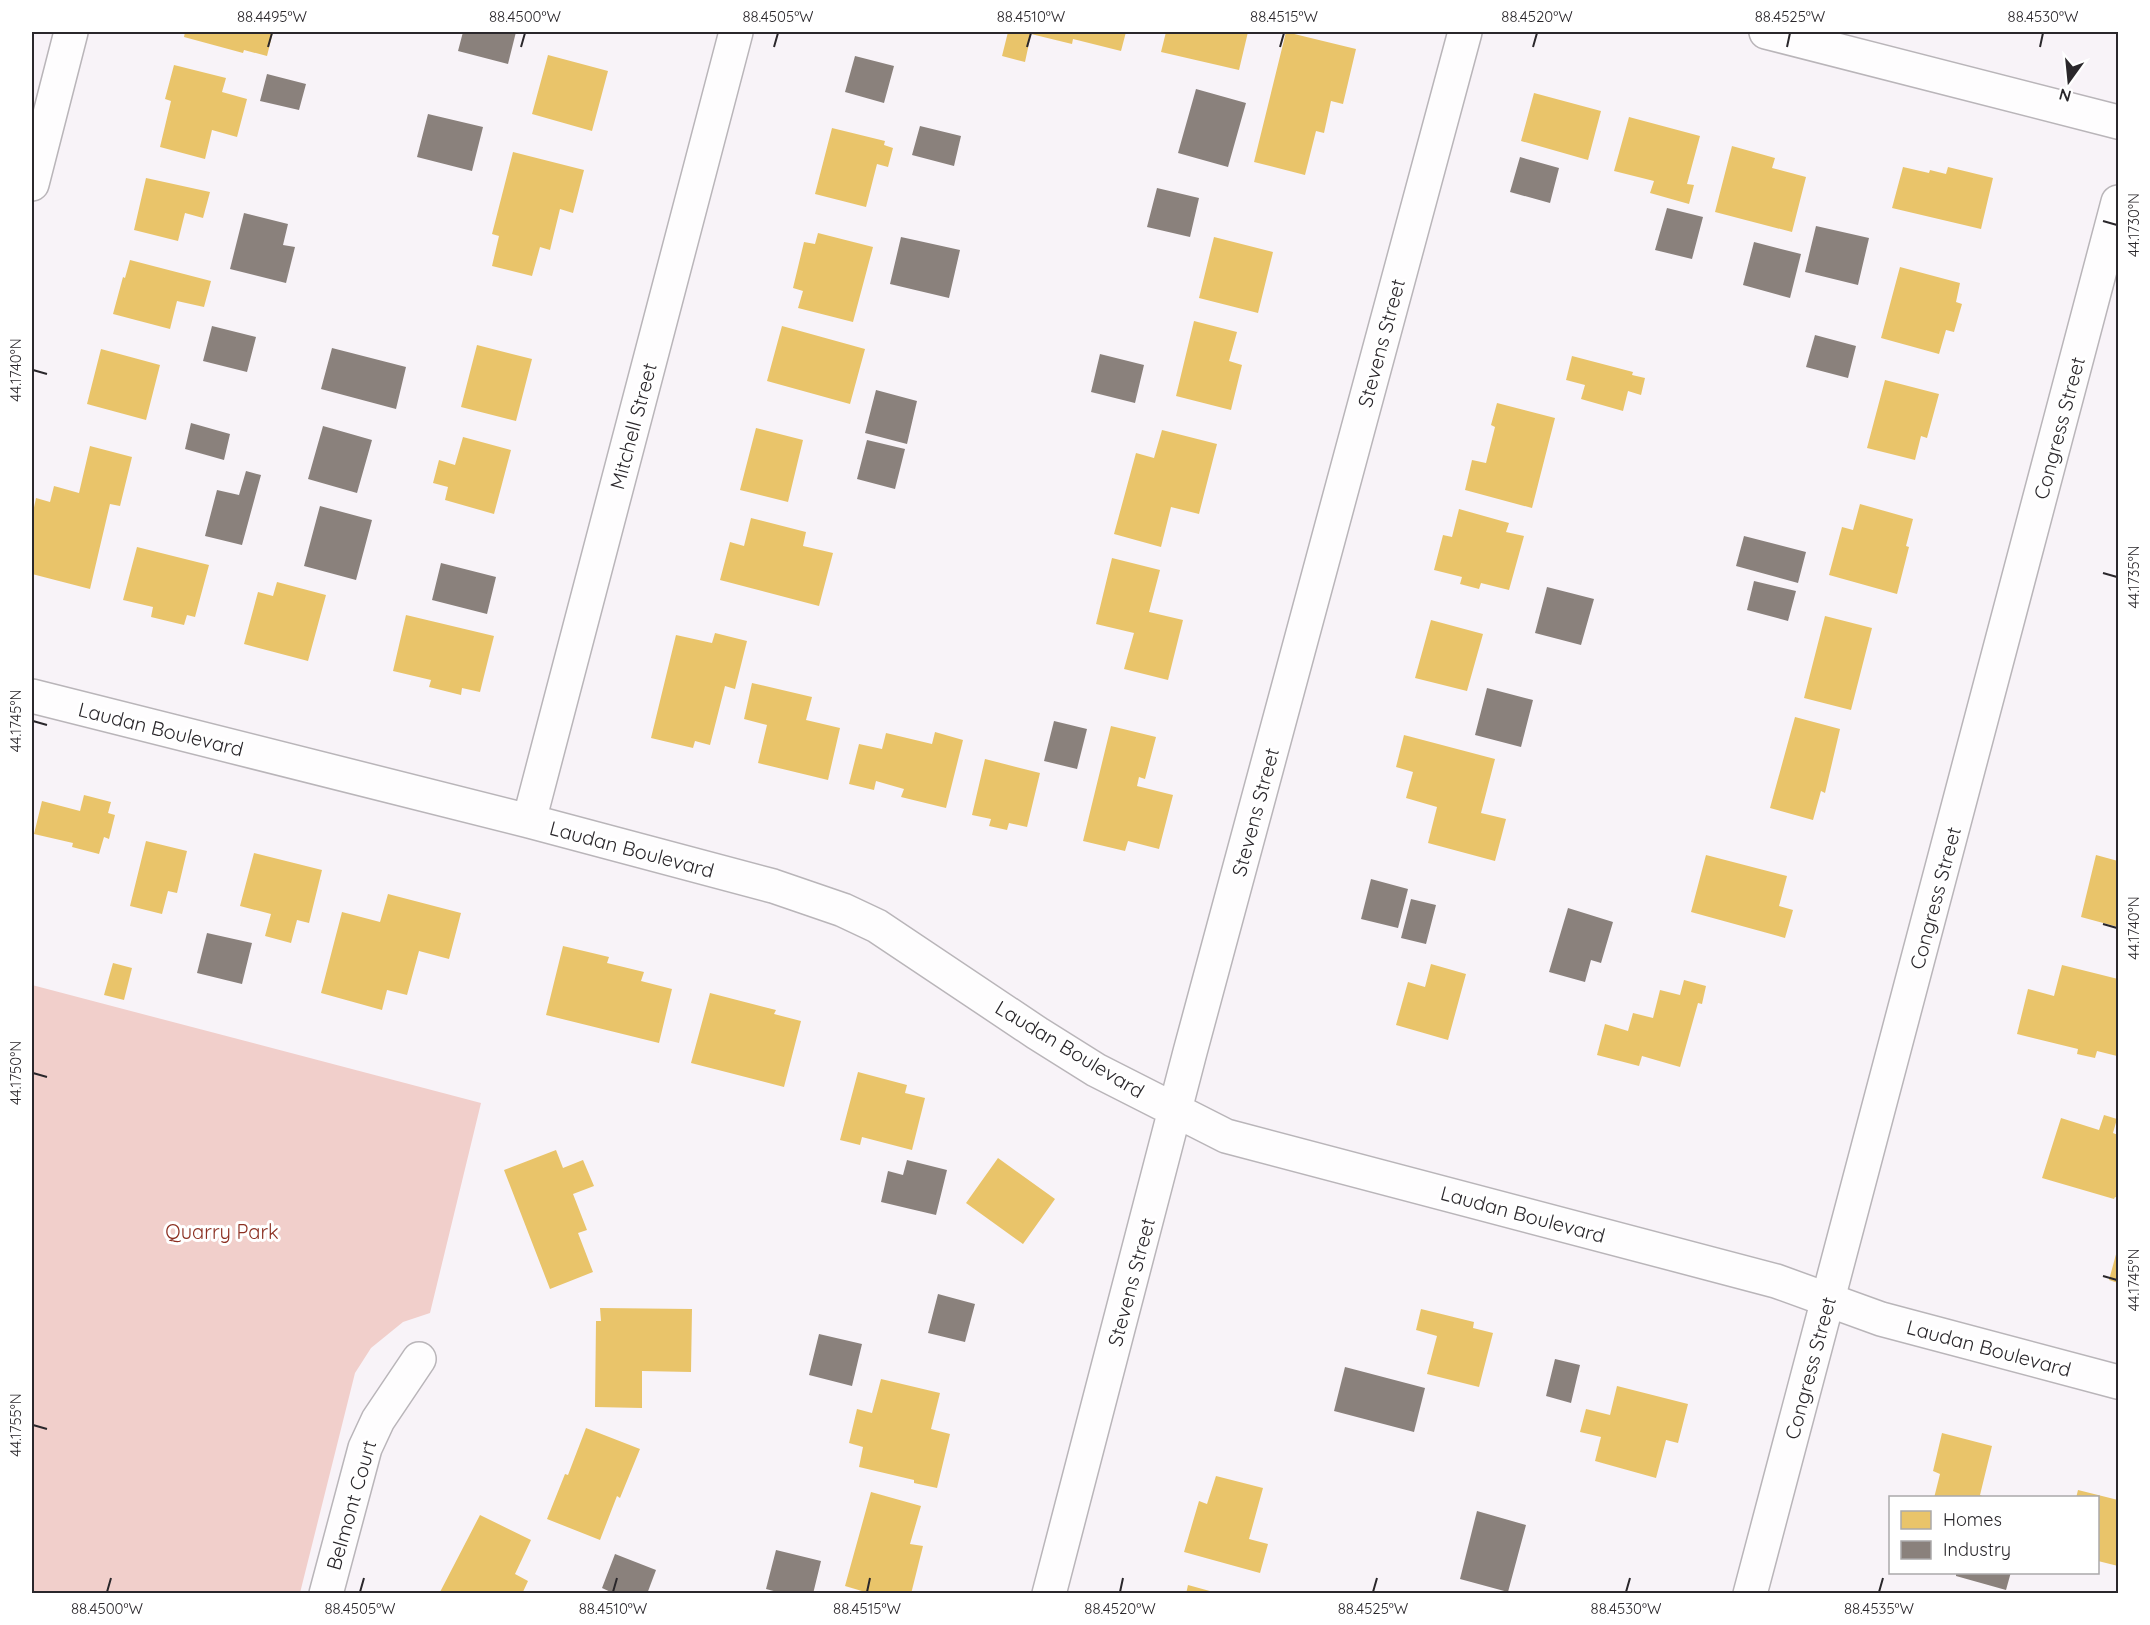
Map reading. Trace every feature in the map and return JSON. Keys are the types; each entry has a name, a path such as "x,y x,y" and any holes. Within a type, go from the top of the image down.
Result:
{"street":[{"path":"32,184 70,32"},
{"name":"Mitchell Street","path":"529,821 736,32"},
{"name":"Stevens Street","path":"1049,1593 1176,1109 1465,32"},
{"path":"1766,32 2118,122"},
{"name":"Congress Street","path":"1750,1593 2118,202"},
{"name":"Laudan Boulevard","path":"32,696 529,821 773,886 843,910 876,926 1096,1070 1226,1136 1776,1281 1881,1319 2118,1382"},
{"name":"Belmont Court","path":"326,1593 365,1448 378,1420 419,1359"}],"green space":[{"name":"Quarry Park","path":"32,985 481,1103 430,1313 403,1322 371,1348 355,1373 300,1593 32,1593"}],"building: Homes":[{"path":"185,32 273,32 267,56 244,50 243,53 184,37"},
{"path":"1008,32 1126,32 1121,51 1073,39 1072,44 1031,34 1025,62 1002,56"},
{"path":"1166,32 1248,32 1239,70 1161,52"},
{"path":"1286,32 1356,49 1343,104 1331,101 1324,133 1316,131 1305,175 1254,162"},
{"path":"548,55 608,71 592,131 532,114"},
{"path":"174,65 226,78 222,92 247,99 237,137 212,130 205,159 160,147 171,101 165,99"},
{"path":"1534,93 1601,111 1588,160 1521,141"},
{"path":"1629,117 1700,136 1687,184 1694,185 1689,204 1650,193 1654,181 1614,171"},
{"path":"832,128 885,141 884,145 893,148 888,167 877,164 866,207 815,194"},
{"path":"1732,146 1775,158 1772,168 1806,177 1792,232 1715,212"},
{"path":"513,152 584,170 573,213 560,209 550,250 540,247 532,276 492,266 499,236 492,234"},
{"path":"1903,167 1946,174 1948,167 1993,178 1981,229 1892,208"},
{"path":"146,178 210,192 203,218 185,213 178,241 134,230"},
{"path":"818,233 873,247 853,322 798,308 803,291 793,288 804,242 815,244"},
{"path":"1214,237 1273,252 1258,313 1199,298"},
{"path":"130,260 211,281 204,307 177,301 170,329 113,314"},
{"path":"1900,267 1960,283 1956,302 1962,304 1954,332 1946,330 1939,354 1881,338"},
{"path":"1194,321 1237,332 1229,361 1242,365 1231,410 1176,396"},
{"path":"782,326 865,349 850,404 767,381"},
{"path":"477,345 532,359 516,421 461,407"},
{"path":"101,349 160,365 146,420 87,404"},
{"path":"1572,356 1633,372 1632,375 1645,378 1641,395 1628,391 1623,411 1581,399 1585,385 1566,380"},
{"path":"1885,380 1939,394 1927,438 1921,436 1915,460 1867,448"},
{"path":"1497,403 1555,418 1532,508 1465,490 1472,460 1486,463 1495,427 1491,425"},
{"path":"756,428 803,440 788,502 740,490"},
{"path":"1162,430 1217,444 1199,514 1171,507 1161,547 1114,534 1136,453 1154,458"},
{"path":"463,437 511,450 494,514 445,500 448,487 433,483 439,460 455,465"},
{"path":"90,446 132,457 120,506 110,504 90,589 32,574 32,517 36,498 50,502 54,486 79,493"},
{"path":"1860,504 1913,519 1906,546 1909,547 1897,594 1829,575 1842,527 1853,530"},
{"path":"1459,509 1509,523 1506,532 1524,536 1509,590 1481,583 1479,589 1460,584 1462,577 1434,570 1443,535 1452,537"},
{"path":"751,518 806,532 803,546 833,553 819,606 720,580 730,542 744,546"},
{"path":"137,547 209,565 195,617 187,615 184,625 151,617 153,607 123,600"},
{"path":"1112,558 1160,570 1149,612 1183,620 1168,680 1124,669 1134,633 1096,624"},
{"path":"277,582 326,595 308,661 244,644 258,592 273,596"},
{"path":"406,615 494,636 480,692 462,688 461,695 429,687 431,680 393,671"},
{"path":"1825,616 1872,628 1851,710 1804,698"},
{"path":"1431,620 1483,634 1467,691 1415,678"},
{"path":"715,633 747,641 735,689 725,686 710,745 695,741 693,748 651,738 676,635 712,643"},
{"path":"752,683 812,697 806,720 840,728 828,780 758,763 767,725 744,719"},
{"path":"1795,717 1840,729 1825,793 1821,791 1813,820 1770,808"},
{"path":"1111,726 1156,737 1145,779 1139,777 1137,786 1173,795 1159,849 1128,841 1125,851 1083,841"},
{"path":"935,732 963,740 946,808 901,797 904,789 876,781 874,790 849,784 859,744 882,749 886,733 932,744"},
{"path":"1404,735 1495,759 1481,813 1506,819 1495,861 1428,843 1437,807 1406,798 1413,772 1396,767"},
{"path":"985,759 1040,773 1027,827 1009,823 1007,830 989,826 991,819 972,815"},
{"path":"84,795 111,802 108,813 115,815 109,839 104,837 99,854 72,847 73,843 34,834 42,801 80,811"},
{"path":"146,841 187,851 177,893 168,891 162,914 130,906"},
{"path":"254,853 322,870 309,923 297,920 291,943 265,936 271,914 240,906"},
{"path":"1706,855 1787,876 1779,906 1793,910 1785,938 1691,912"},
{"path":"2096,855 2118,861 2118,927 2081,917"},
{"path":"388,894 461,913 449,959 419,951 407,995 387,990 382,1010 321,993 342,912 380,922"},
{"path":"563,946 609,957 607,963 644,972 641,981 672,989 659,1043 546,1015"},
{"path":"113,963 132,968 124,1000 104,995"},
{"path":"1431,964 1466,974 1448,1040 1396,1025 1408,982 1425,987"},
{"path":"2062,965 2118,979 2117,1056 2097,1051 2095,1058 2077,1054 2078,1049 2017,1034 2028,989 2054,996"},
{"path":"1684,980 1706,986 1702,1004 1698,1003 1680,1067 1642,1056 1639,1066 1597,1055 1605,1024 1628,1031 1633,1013 1653,1018 1660,990 1680,995"},
{"path":"710,993 776,1010 774,1014 801,1021 784,1087 691,1063"},
{"path":"858,1072 907,1085 905,1093 925,1098 912,1150 862,1137 860,1145 840,1140"},
{"path":"2104,1115 2117,1119 2113,1133 2118,1135 2118,1198 2114,1199 2042,1178 2061,1118 2099,1130"},
{"path":"556,1150 563,1168 583,1160 594,1186 573,1194 587,1230 578,1233 593,1272 550,1289 504,1170"},
{"path":"998,1158 1055,1199 1023,1244 966,1203"},
{"path":"2118,1247 2118,1283 2109,1280"},
{"path":"600,1308 692,1309 691,1372 642,1371 642,1408 595,1407 596,1321 601,1321"},
{"path":"1421,1309 1474,1322 1473,1328 1493,1333 1479,1387 1427,1374 1437,1336 1416,1330"},
{"path":"881,1379 940,1393 931,1429 950,1434 937,1488 859,1467 863,1447 849,1443 857,1409 872,1413"},
{"path":"1617,1386 1688,1404 1678,1443 1666,1440 1656,1478 1595,1461 1601,1437 1580,1432 1586,1409 1610,1415"},
{"path":"586,1428 640,1449 620,1498 617,1496 600,1540 547,1519 565,1474 568,1475"},
{"path":"1942,1433 1992,1446 1980,1495 1982,1496 1934,1496 1940,1474 1933,1471"},
{"path":"1216,1476 1263,1488 1249,1539 1268,1544 1260,1573 1184,1552 1199,1501 1207,1504"},
{"path":"2078,1490 2118,1500 2118,1566 2099,1561 2099,1496 2076,1496"},
{"path":"871,1492 921,1506 910,1544 923,1546 911,1594 872,1594 845,1586"},
{"path":"480,1515 531,1540 515,1574 528,1581 522,1594 439,1594"},
{"path":"1188,1585 1217,1593 1217,1594 1186,1594"}],"building: Industry":[{"path":"463,32 516,32 508,64 458,51"},
{"path":"855,56 894,66 884,103 845,92"},
{"path":"267,74 306,84 299,110 260,101"},
{"path":"1196,89 1246,103 1228,167 1178,153"},
{"path":"428,114 483,127 472,171 417,157"},
{"path":"920,126 961,136 954,166 912,155"},
{"path":"1520,157 1559,168 1550,203 1510,192"},
{"path":"1157,188 1199,198 1190,237 1147,227"},
{"path":"1667,208 1703,217 1692,259 1655,250"},
{"path":"244,213 288,224 283,245 295,247 286,283 230,269"},
{"path":"1816,226 1869,238 1858,285 1805,272"},
{"path":"901,237 960,250 949,298 890,284"},
{"path":"1754,242 1801,254 1790,298 1743,285"},
{"path":"212,326 256,337 247,372 203,361"},
{"path":"1815,335 1856,346 1848,378 1806,367"},
{"path":"332,348 406,367 396,409 321,389"},
{"path":"1100,354 1144,365 1135,403 1091,392"},
{"path":"876,390 917,401 907,444 865,433"},
{"path":"191,423 230,434 224,460 185,449"},
{"path":"323,426 372,440 357,493 308,479"},
{"path":"867,440 905,449 895,489 857,479"},
{"path":"246,471 261,475 242,545 205,536 217,490 239,495"},
{"path":"320,506 372,520 356,580 304,566"},
{"path":"1744,536 1806,552 1798,583 1736,566"},
{"path":"441,563 496,577 487,614 432,600"},
{"path":"1754,581 1796,591 1788,621 1747,610"},
{"path":"1547,587 1594,599 1581,645 1535,633"},
{"path":"1487,688 1533,700 1521,747 1475,735"},
{"path":"1054,721 1087,729 1077,769 1044,761"},
{"path":"1371,879 1408,889 1398,928 1361,919"},
{"path":"1411,899 1436,905 1426,944 1401,938"},
{"path":"1568,908 1613,922 1601,963 1591,960 1585,982 1549,972"},
{"path":"207,933 252,943 242,984 197,973"},
{"path":"907,1160 947,1170 936,1215 881,1202 888,1171 903,1175"},
{"path":"938,1294 975,1304 965,1342 928,1333"},
{"path":"819,1334 862,1344 852,1386 809,1375"},
{"path":"1555,1359 1580,1365 1571,1403 1546,1396"},
{"path":"1345,1367 1425,1388 1414,1432 1334,1411"},
{"path":"1477,1511 1526,1525 1508,1592 1460,1579"},
{"path":"776,1550 821,1561 813,1594 785,1594 766,1589"},
{"path":"615,1554 656,1570 647,1594 615,1594 602,1588"},
{"path":"1956,1574 2010,1574 2006,1590 1956,1576"}]}
